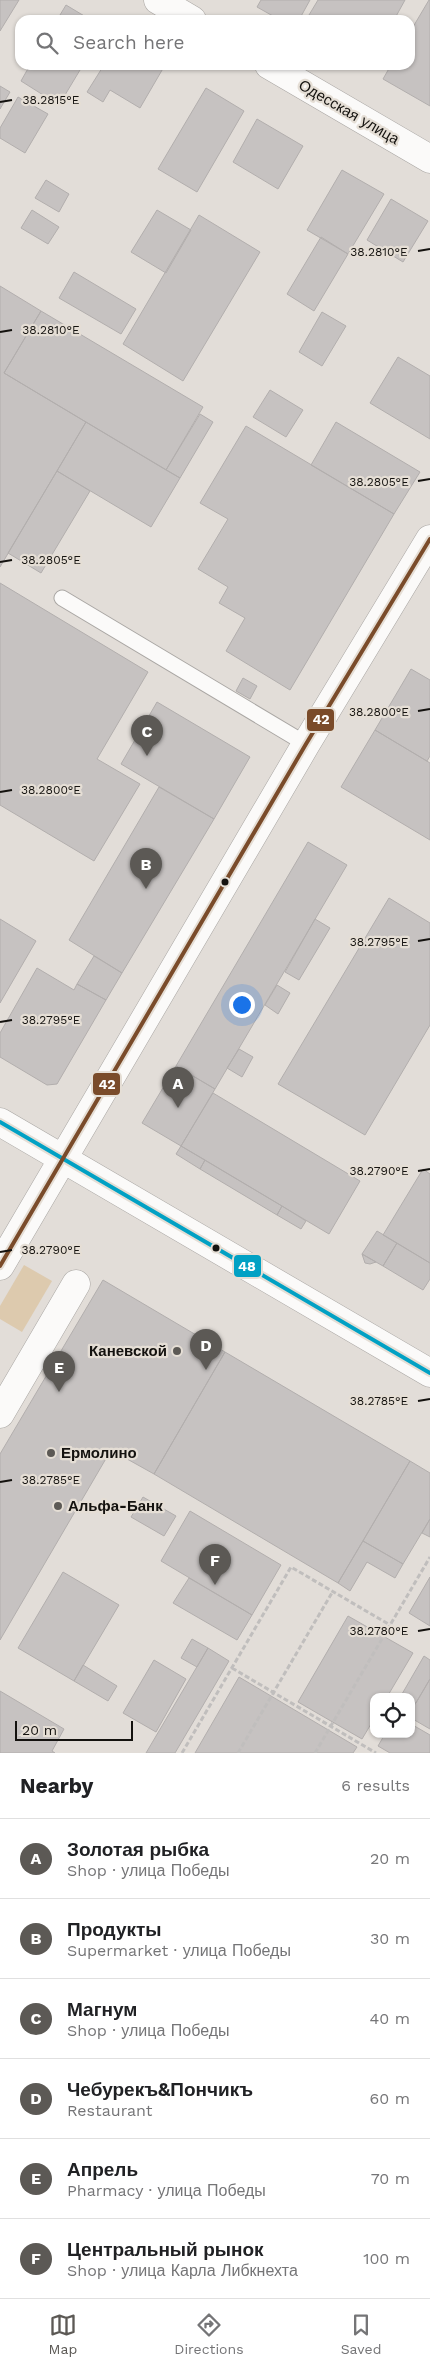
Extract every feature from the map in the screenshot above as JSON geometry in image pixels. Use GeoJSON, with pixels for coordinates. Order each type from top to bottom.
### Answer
{"type":"FeatureCollection","features":[{"type":"Feature","properties":{"kind":"street"},"geometry":{"type":"LineString","coordinates":[[158,0],[184,15]]}},
{"type":"Feature","properties":{"kind":"street","name":"Одесская улица"},"geometry":{"type":"LineString","coordinates":[[278,70],[430,159]]}},
{"type":"Feature","properties":{"kind":"street"},"geometry":{"type":"LineString","coordinates":[[0,1266],[306,744],[430,539]]}},
{"type":"Feature","properties":{"kind":"street"},"geometry":{"type":"LineString","coordinates":[[0,1122],[430,1373]]}},
{"type":"Feature","properties":{"kind":"street"},"geometry":{"type":"LineString","coordinates":[[0,1414],[76,1284]]}},
{"type":"Feature","properties":{"kind":"lane"},"geometry":{"type":"LineString","coordinates":[[62,598],[306,744]]}},
{"type":"Feature","properties":{"kind":"path"},"geometry":{"type":"LineString","coordinates":[[315,1753],[430,1557]]}},
{"type":"Feature","properties":{"kind":"path"},"geometry":{"type":"LineString","coordinates":[[182,1753],[291,1567],[390,1625]]}},
{"type":"Feature","properties":{"kind":"path"},"geometry":{"type":"LineString","coordinates":[[238,1753],[333,1591]]}},
{"type":"Feature","properties":{"kind":"path"},"geometry":{"type":"LineString","coordinates":[[232,1668],[376,1753]]}},
{"type":"Feature","properties":{"kind":"shaded area"},"geometry":{"type":"Polygon","coordinates":[[[24,1265],[52,1281],[22,1332],[0,1319],[0,1306],[24,1265]]]}},
{"type":"Feature","properties":{"kind":"building"},"geometry":{"type":"Polygon","coordinates":[[[0,0],[19,0],[0,31],[0,0]]]}},
{"type":"Feature","properties":{"kind":"building"},"geometry":{"type":"Polygon","coordinates":[[[261,0],[310,0],[302,15],[271,15],[257,7],[261,0]]]}},
{"type":"Feature","properties":{"kind":"building"},"geometry":{"type":"Polygon","coordinates":[[[318,0],[405,0],[397,15],[309,15],[318,0]]]}},
{"type":"Feature","properties":{"kind":"building"},"geometry":{"type":"Polygon","coordinates":[[[430,0],[430,106],[383,79],[388,70],[415,70],[415,24],[430,0]]]}},
{"type":"Feature","properties":{"kind":"building"},"geometry":{"type":"Polygon","coordinates":[[[66,5],[83,15],[60,15],[66,5]]]}},
{"type":"Feature","properties":{"kind":"building"},"geometry":{"type":"Polygon","coordinates":[[[27,70],[80,70],[59,105],[21,81],[27,70]]]}},
{"type":"Feature","properties":{"kind":"building"},"geometry":{"type":"Polygon","coordinates":[[[101,70],[162,70],[140,108],[110,90],[103,102],[87,92],[101,70]]]}},
{"type":"Feature","properties":{"kind":"building"},"geometry":{"type":"Polygon","coordinates":[[[0,86],[10,92],[0,109],[0,86]]]}},
{"type":"Feature","properties":{"kind":"building"},"geometry":{"type":"Polygon","coordinates":[[[206,88],[244,111],[197,192],[158,169],[206,88]]]}},
{"type":"Feature","properties":{"kind":"building"},"geometry":{"type":"Polygon","coordinates":[[[18,97],[48,114],[25,153],[0,138],[0,128],[18,97]]]}},
{"type":"Feature","properties":{"kind":"building"},"geometry":{"type":"Polygon","coordinates":[[[257,119],[303,146],[278,189],[233,162],[257,119]]]}},
{"type":"Feature","properties":{"kind":"building"},"geometry":{"type":"Polygon","coordinates":[[[342,170],[384,194],[348,254],[307,230],[342,170]]]}},
{"type":"Feature","properties":{"kind":"building"},"geometry":{"type":"Polygon","coordinates":[[[46,180],[69,194],[59,212],[35,198],[46,180]]]}},
{"type":"Feature","properties":{"kind":"building"},"geometry":{"type":"Polygon","coordinates":[[[391,199],[428,221],[403,262],[367,240],[391,199]]]}},
{"type":"Feature","properties":{"kind":"building"},"geometry":{"type":"Polygon","coordinates":[[[32,210],[59,227],[48,244],[21,228],[32,210]]]}},
{"type":"Feature","properties":{"kind":"building"},"geometry":{"type":"Polygon","coordinates":[[[157,210],[191,230],[166,273],[131,252],[157,210]]]}},
{"type":"Feature","properties":{"kind":"building"},"geometry":{"type":"Polygon","coordinates":[[[199,215],[260,252],[183,381],[123,344],[199,215]]]}},
{"type":"Feature","properties":{"kind":"building"},"geometry":{"type":"Polygon","coordinates":[[[321,237],[348,254],[314,311],[287,294],[321,237]]]}},
{"type":"Feature","properties":{"kind":"building"},"geometry":{"type":"Polygon","coordinates":[[[74,272],[136,309],[121,334],[59,298],[74,272]]]}},
{"type":"Feature","properties":{"kind":"building"},"geometry":{"type":"Polygon","coordinates":[[[0,286],[41,311],[4,373],[86,422],[0,567],[0,286]]]}},
{"type":"Feature","properties":{"kind":"building"},"geometry":{"type":"Polygon","coordinates":[[[41,311],[203,407],[166,470],[4,373],[41,311]]]}},
{"type":"Feature","properties":{"kind":"building"},"geometry":{"type":"Polygon","coordinates":[[[322,312],[346,326],[322,366],[299,352],[322,312]]]}},
{"type":"Feature","properties":{"kind":"building"},"geometry":{"type":"Polygon","coordinates":[[[398,357],[430,376],[430,439],[370,403],[398,357]]]}},
{"type":"Feature","properties":{"kind":"building"},"geometry":{"type":"Polygon","coordinates":[[[270,390],[303,410],[286,437],[253,417],[270,390]]]}},
{"type":"Feature","properties":{"kind":"building"},"geometry":{"type":"Polygon","coordinates":[[[200,414],[213,422],[180,478],[166,470],[200,414]]]}},
{"type":"Feature","properties":{"kind":"building"},"geometry":{"type":"Polygon","coordinates":[[[86,422],[180,478],[151,527],[57,471],[86,422]]]}},
{"type":"Feature","properties":{"kind":"building"},"geometry":{"type":"Polygon","coordinates":[[[336,422],[420,472],[394,514],[311,465],[336,422]]]}},
{"type":"Feature","properties":{"kind":"building"},"geometry":{"type":"Polygon","coordinates":[[[246,426],[394,514],[290,690],[226,651],[245,618],[219,603],[228,587],[198,569],[228,519],[200,503],[246,426]]]}},
{"type":"Feature","properties":{"kind":"building"},"geometry":{"type":"Polygon","coordinates":[[[57,471],[90,491],[41,573],[8,553],[57,471]]]}},
{"type":"Feature","properties":{"kind":"building"},"geometry":{"type":"Polygon","coordinates":[[[0,583],[148,672],[97,759],[140,784],[94,861],[0,805],[0,583]]]}},
{"type":"Feature","properties":{"kind":"building"},"geometry":{"type":"Polygon","coordinates":[[[411,669],[430,680],[430,756],[427,761],[375,730],[411,669]]]}},
{"type":"Feature","properties":{"kind":"building"},"geometry":{"type":"Polygon","coordinates":[[[243,678],[257,686],[250,699],[236,691],[243,678]]]}},
{"type":"Feature","properties":{"kind":"building"},"geometry":{"type":"Polygon","coordinates":[[[157,702],[250,757],[214,819],[121,764],[157,702]]]}},
{"type":"Feature","properties":{"kind":"building"},"geometry":{"type":"Polygon","coordinates":[[[375,730],[430,763],[430,840],[341,787],[375,730]]]}},
{"type":"Feature","properties":{"kind":"building"},"geometry":{"type":"Polygon","coordinates":[[[159,787],[214,819],[122,973],[69,940],[159,787]]]}},
{"type":"Feature","properties":{"kind":"building"},"geometry":{"type":"Polygon","coordinates":[[[308,842],[347,865],[215,1089],[176,1066],[308,842]]]}},
{"type":"Feature","properties":{"kind":"building"},"geometry":{"type":"Polygon","coordinates":[[[389,898],[430,923],[430,1025],[365,1135],[278,1084],[389,898]]]}},
{"type":"Feature","properties":{"kind":"building"},"geometry":{"type":"Polygon","coordinates":[[[0,919],[36,941],[0,1003],[0,919]]]}},
{"type":"Feature","properties":{"kind":"building"},"geometry":{"type":"Polygon","coordinates":[[[315,919],[330,928],[299,980],[285,972],[315,919]]]}},
{"type":"Feature","properties":{"kind":"building"},"geometry":{"type":"Polygon","coordinates":[[[94,956],[122,973],[106,1000],[77,984],[94,956]]]}},
{"type":"Feature","properties":{"kind":"building"},"geometry":{"type":"Polygon","coordinates":[[[37,968],[74,990],[77,984],[106,1000],[57,1084],[47,1085],[0,1057],[0,1033],[37,968]]]}},
{"type":"Feature","properties":{"kind":"building"},"geometry":{"type":"Polygon","coordinates":[[[277,985],[290,993],[278,1014],[265,1005],[277,985]]]}},
{"type":"Feature","properties":{"kind":"building"},"geometry":{"type":"Polygon","coordinates":[[[239,1049],[253,1057],[242,1077],[227,1068],[239,1049]]]}},
{"type":"Feature","properties":{"kind":"building"},"geometry":{"type":"Polygon","coordinates":[[[176,1066],[215,1089],[181,1146],[142,1123],[176,1066]]]}},
{"type":"Feature","properties":{"kind":"building"},"geometry":{"type":"Polygon","coordinates":[[[213,1093],[360,1181],[329,1234],[181,1146],[213,1093]]]}},
{"type":"Feature","properties":{"kind":"building"},"geometry":{"type":"Polygon","coordinates":[[[181,1146],[205,1160],[200,1169],[176,1154],[181,1146]]]}},
{"type":"Feature","properties":{"kind":"building"},"geometry":{"type":"Polygon","coordinates":[[[205,1160],[282,1206],[277,1215],[200,1169],[205,1160]]]}},
{"type":"Feature","properties":{"kind":"building"},"geometry":{"type":"Polygon","coordinates":[[[423,1169],[430,1174],[430,1263],[383,1235],[423,1169]]]}},
{"type":"Feature","properties":{"kind":"building"},"geometry":{"type":"Polygon","coordinates":[[[282,1206],[306,1221],[301,1229],[277,1215],[282,1206]]]}},
{"type":"Feature","properties":{"kind":"building"},"geometry":{"type":"Polygon","coordinates":[[[377,1231],[397,1243],[383,1266],[362,1254],[377,1231]]]}},
{"type":"Feature","properties":{"kind":"building"},"geometry":{"type":"Polygon","coordinates":[[[397,1243],[430,1263],[430,1279],[423,1290],[383,1266],[397,1243]]]}},
{"type":"Feature","properties":{"kind":"building"},"geometry":{"type":"Polygon","coordinates":[[[362,1254],[376,1262],[365,1263],[362,1254]]]}},
{"type":"Feature","properties":{"kind":"building"},"geometry":{"type":"Polygon","coordinates":[[[103,1280],[225,1352],[154,1474],[111,1450],[0,1640],[0,1454],[103,1280]]]}},
{"type":"Feature","properties":{"kind":"building"},"geometry":{"type":"Polygon","coordinates":[[[225,1352],[410,1461],[338,1583],[154,1474],[225,1352]]]}},
{"type":"Feature","properties":{"kind":"building"},"geometry":{"type":"Polygon","coordinates":[[[410,1461],[430,1473],[430,1519],[403,1564],[363,1541],[410,1461]]]}},
{"type":"Feature","properties":{"kind":"building"},"geometry":{"type":"Polygon","coordinates":[[[143,1497],[176,1516],[164,1536],[131,1517],[143,1497]]]}},
{"type":"Feature","properties":{"kind":"building"},"geometry":{"type":"Polygon","coordinates":[[[190,1511],[281,1565],[252,1615],[161,1561],[190,1511]]]}},
{"type":"Feature","properties":{"kind":"building"},"geometry":{"type":"Polygon","coordinates":[[[430,1519],[430,1537],[422,1533],[430,1519]]]}},
{"type":"Feature","properties":{"kind":"building"},"geometry":{"type":"Polygon","coordinates":[[[363,1541],[403,1564],[395,1578],[367,1562],[350,1591],[338,1583],[363,1541]]]}},
{"type":"Feature","properties":{"kind":"building"},"geometry":{"type":"Polygon","coordinates":[[[63,1572],[119,1605],[74,1681],[18,1648],[63,1572]]]}},
{"type":"Feature","properties":{"kind":"building"},"geometry":{"type":"Polygon","coordinates":[[[430,1577],[430,1626],[409,1613],[430,1577]]]}},
{"type":"Feature","properties":{"kind":"building"},"geometry":{"type":"Polygon","coordinates":[[[189,1578],[252,1615],[237,1640],[173,1603],[189,1578]]]}},
{"type":"Feature","properties":{"kind":"building"},"geometry":{"type":"Polygon","coordinates":[[[348,1616],[413,1653],[389,1693],[370,1693],[370,1726],[362,1739],[298,1702],[348,1616]]]}},
{"type":"Feature","properties":{"kind":"building"},"geometry":{"type":"Polygon","coordinates":[[[192,1639],[208,1648],[197,1667],[181,1658],[192,1639]]]}},
{"type":"Feature","properties":{"kind":"building"},"geometry":{"type":"Polygon","coordinates":[[[208,1648],[229,1661],[175,1753],[146,1753],[208,1648]]]}},
{"type":"Feature","properties":{"kind":"building"},"geometry":{"type":"Polygon","coordinates":[[[424,1656],[430,1660],[430,1679],[416,1703],[415,1693],[403,1693],[424,1656]]]}},
{"type":"Feature","properties":{"kind":"building"},"geometry":{"type":"Polygon","coordinates":[[[154,1660],[186,1679],[156,1732],[123,1713],[154,1660]]]}},
{"type":"Feature","properties":{"kind":"building"},"geometry":{"type":"Polygon","coordinates":[[[83,1665],[117,1686],[108,1701],[74,1681],[83,1665]]]}},
{"type":"Feature","properties":{"kind":"building"},"geometry":{"type":"Polygon","coordinates":[[[239,1677],[357,1747],[353,1753],[195,1753],[239,1677]]]}},
{"type":"Feature","properties":{"kind":"building"},"geometry":{"type":"Polygon","coordinates":[[[430,1679],[430,1729],[415,1720],[415,1704],[430,1679]]]}},
{"type":"Feature","properties":{"kind":"building"},"geometry":{"type":"Polygon","coordinates":[[[0,1691],[64,1729],[52,1751],[55,1753],[0,1753],[0,1691]]]}},
{"type":"Feature","properties":{"kind":"building"},"geometry":{"type":"Polygon","coordinates":[[[415,1726],[430,1735],[430,1753],[390,1753],[378,1746],[383,1738],[415,1738],[415,1726]]]}},
{"type":"Feature","properties":{"kind":"transit line","name":"42"},"geometry":{"type":"LineString","coordinates":[[0,1266],[306,744],[430,539]]}},
{"type":"Feature","properties":{"kind":"transit line","name":"48"},"geometry":{"type":"LineString","coordinates":[[0,1122],[430,1373]]}},
{"type":"Feature","properties":{"kind":"place","name":"Магнум"},"geometry":{"type":"Point","coordinates":[147,756]}},
{"type":"Feature","properties":{"kind":"place","name":"Продукты"},"geometry":{"type":"Point","coordinates":[146,889]}},
{"type":"Feature","properties":{"kind":"place","name":"Золотая рыбка"},"geometry":{"type":"Point","coordinates":[178,1108]}},
{"type":"Feature","properties":{"kind":"place","name":"Каневской"},"geometry":{"type":"Point","coordinates":[177,1351]}},
{"type":"Feature","properties":{"kind":"place","name":"Чебурекъ&Пончикъ"},"geometry":{"type":"Point","coordinates":[206,1370]}},
{"type":"Feature","properties":{"kind":"place","name":"Апрель"},"geometry":{"type":"Point","coordinates":[59,1392]}},
{"type":"Feature","properties":{"kind":"place","name":"Ермолино"},"geometry":{"type":"Point","coordinates":[51,1453]}},
{"type":"Feature","properties":{"kind":"place","name":"Альфа-Банк"},"geometry":{"type":"Point","coordinates":[58,1506]}},
{"type":"Feature","properties":{"kind":"place","name":"Центральный рынок"},"geometry":{"type":"Point","coordinates":[215,1585]}}]}
